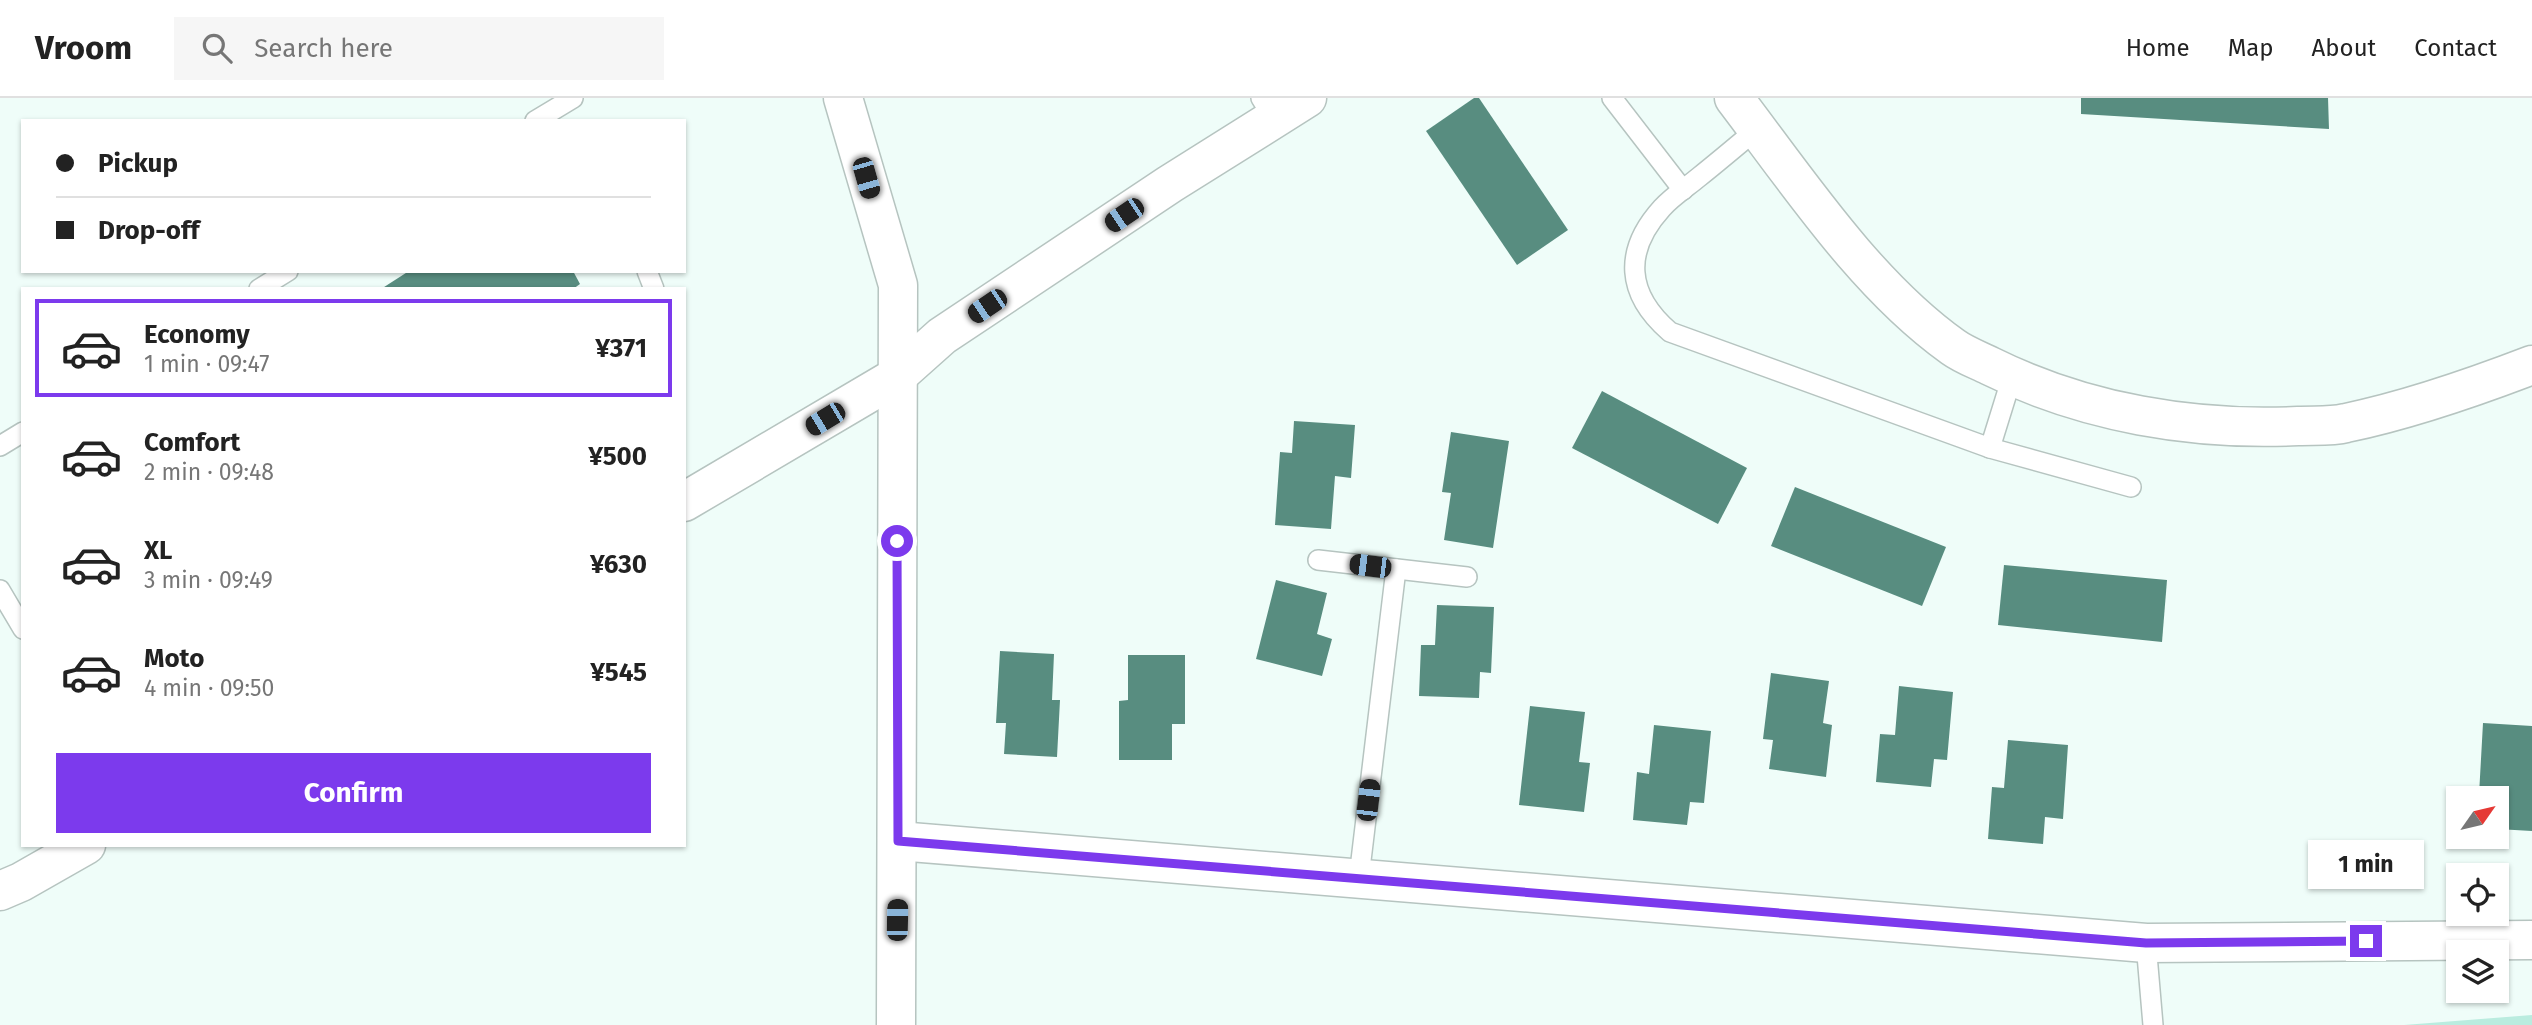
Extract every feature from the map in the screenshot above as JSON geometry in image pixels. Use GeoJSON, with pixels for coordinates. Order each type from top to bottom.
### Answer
{"type":"FeatureCollection","features":[{"type":"Feature","properties":{"kind":"street"},"geometry":{"type":"LineString","coordinates":[[843,98],[898,285],[896,1025]]}},
{"type":"Feature","properties":{"kind":"street"},"geometry":{"type":"LineString","coordinates":[[686,501],[896,377],[942,336],[1170,184],[1268,108],[1307,98]]}},
{"type":"Feature","properties":{"kind":"street"},"geometry":{"type":"LineString","coordinates":[[1734,98],[1822,213],[1887,291],[1954,348],[2023,382],[2111,410],[2180,422],[2250,428],[2343,424],[2486,383],[2532,365]]}},
{"type":"Feature","properties":{"kind":"street"},"geometry":{"type":"LineString","coordinates":[[898,841],[2146,943],[2532,940]]}},
{"type":"Feature","properties":{"kind":"street"},"geometry":{"type":"LineString","coordinates":[[0,891],[22,882],[83,847]]}},
{"type":"Feature","properties":{"kind":"lane"},"geometry":{"type":"LineString","coordinates":[[545,118],[573,98]]}},
{"type":"Feature","properties":{"kind":"lane"},"geometry":{"type":"LineString","coordinates":[[1612,98],[1683,190]]}},
{"type":"Feature","properties":{"kind":"lane"},"geometry":{"type":"LineString","coordinates":[[1757,129],[1663,207],[1640,239],[1633,261],[1635,281],[1644,303],[1663,326],[1670,332],[1990,448],[2131,486]]}},
{"type":"Feature","properties":{"kind":"lane"},"geometry":{"type":"LineString","coordinates":[[262,287],[285,273]]}},
{"type":"Feature","properties":{"kind":"lane"},"geometry":{"type":"LineString","coordinates":[[1990,448],[2012,377]]}},
{"type":"Feature","properties":{"kind":"lane"},"geometry":{"type":"LineString","coordinates":[[0,446],[21,433]]}},
{"type":"Feature","properties":{"kind":"lane"},"geometry":{"type":"LineString","coordinates":[[1318,560],[1467,577]]}},
{"type":"Feature","properties":{"kind":"lane"},"geometry":{"type":"LineString","coordinates":[[1359,877],[1396,569]]}},
{"type":"Feature","properties":{"kind":"lane"},"geometry":{"type":"LineString","coordinates":[[0,590],[21,626]]}},
{"type":"Feature","properties":{"kind":"lane"},"geometry":{"type":"LineString","coordinates":[[2146,943],[2153,1025]]}},
{"type":"Feature","properties":{"kind":"green space"},"geometry":{"type":"Polygon","coordinates":[[[2532,1015],[2532,1025],[2404,1025],[2532,1015]]]}},
{"type":"Feature","properties":{"kind":"building"},"geometry":{"type":"Polygon","coordinates":[[[1474,98],[1479,98],[1568,230],[1517,265],[1426,131],[1474,98]]]}},
{"type":"Feature","properties":{"kind":"building"},"geometry":{"type":"Polygon","coordinates":[[[2081,98],[2328,98],[2329,129],[2081,114],[2081,98]]]}},
{"type":"Feature","properties":{"kind":"building"},"geometry":{"type":"Polygon","coordinates":[[[406,273],[574,273],[580,284],[576,287],[384,287],[406,273]]]}},
{"type":"Feature","properties":{"kind":"building"},"geometry":{"type":"Polygon","coordinates":[[[1602,391],[1747,468],[1718,524],[1572,448],[1602,391]]]}},
{"type":"Feature","properties":{"kind":"building"},"geometry":{"type":"Polygon","coordinates":[[[1294,421],[1355,425],[1351,478],[1335,476],[1331,529],[1275,525],[1280,452],[1292,453],[1294,421]]]}},
{"type":"Feature","properties":{"kind":"building"},"geometry":{"type":"Polygon","coordinates":[[[1451,432],[1509,441],[1493,548],[1444,540],[1451,493],[1442,492],[1451,432]]]}},
{"type":"Feature","properties":{"kind":"building"},"geometry":{"type":"Polygon","coordinates":[[[1795,487],[1946,547],[1922,606],[1771,546],[1795,487]]]}},
{"type":"Feature","properties":{"kind":"building"},"geometry":{"type":"Polygon","coordinates":[[[2004,565],[2167,580],[2162,642],[1998,625],[2004,565]]]}},
{"type":"Feature","properties":{"kind":"building"},"geometry":{"type":"Polygon","coordinates":[[[1276,580],[1327,593],[1317,634],[1332,639],[1322,676],[1256,659],[1276,580]]]}},
{"type":"Feature","properties":{"kind":"building"},"geometry":{"type":"Polygon","coordinates":[[[1437,605],[1494,607],[1491,673],[1480,672],[1479,698],[1419,696],[1421,645],[1435,645],[1437,605]]]}},
{"type":"Feature","properties":{"kind":"building"},"geometry":{"type":"Polygon","coordinates":[[[1000,651],[1054,654],[1052,700],[1060,700],[1057,757],[1004,754],[1006,723],[996,723],[1000,651]]]}},
{"type":"Feature","properties":{"kind":"building"},"geometry":{"type":"Polygon","coordinates":[[[1128,655],[1185,655],[1185,724],[1172,724],[1172,760],[1119,760],[1119,701],[1128,700],[1128,655]]]}},
{"type":"Feature","properties":{"kind":"building"},"geometry":{"type":"Polygon","coordinates":[[[1771,673],[1829,681],[1823,723],[1832,725],[1826,777],[1769,769],[1773,740],[1763,739],[1771,673]]]}},
{"type":"Feature","properties":{"kind":"building"},"geometry":{"type":"Polygon","coordinates":[[[1899,686],[1953,692],[1947,760],[1934,759],[1931,787],[1876,782],[1880,734],[1895,735],[1899,686]]]}},
{"type":"Feature","properties":{"kind":"building"},"geometry":{"type":"Polygon","coordinates":[[[1530,706],[1585,712],[1579,762],[1590,763],[1584,812],[1519,805],[1530,706]]]}},
{"type":"Feature","properties":{"kind":"building"},"geometry":{"type":"Polygon","coordinates":[[[2483,723],[2532,726],[2532,831],[2510,830],[2510,786],[2480,786],[2483,723]]]}},
{"type":"Feature","properties":{"kind":"building"},"geometry":{"type":"Polygon","coordinates":[[[1654,725],[1711,731],[1704,803],[1690,802],[1687,825],[1633,820],[1637,772],[1649,774],[1654,725]]]}},
{"type":"Feature","properties":{"kind":"building"},"geometry":{"type":"Polygon","coordinates":[[[2008,740],[2068,745],[2063,819],[2045,817],[2043,844],[1988,839],[1992,787],[2004,788],[2008,740]]]}},
{"type":"Feature","properties":{"kind":"route"},"geometry":{"type":"LineString","coordinates":[[897,541],[898,841],[2146,943],[2366,941]]}}]}
